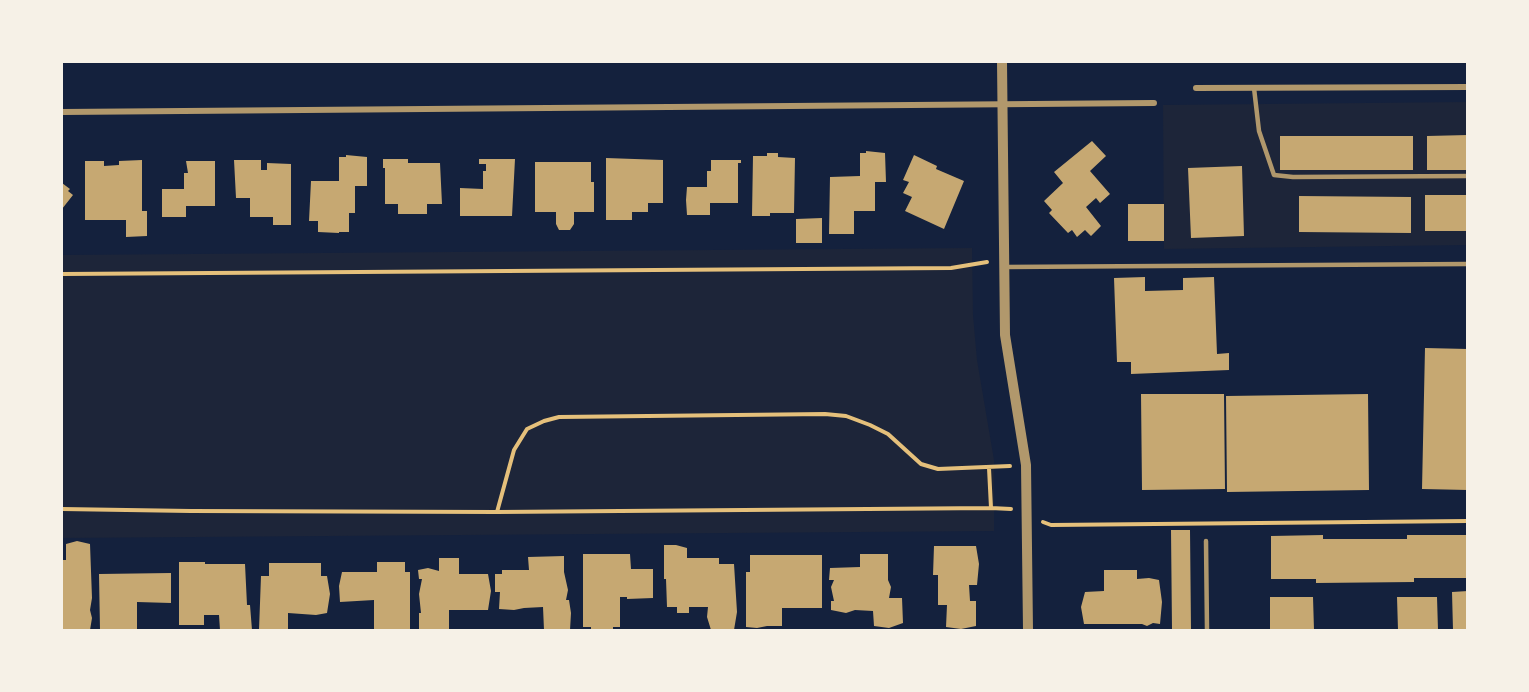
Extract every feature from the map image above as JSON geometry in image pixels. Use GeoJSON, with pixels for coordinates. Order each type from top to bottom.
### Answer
{"type":"FeatureCollection","features":[{"type":"Feature","properties":{"kind":"street"},"geometry":{"type":"LineString","coordinates":[[1002,62],[1005,336],[1026,465],[1028,630]]}},
{"type":"Feature","properties":{"kind":"street"},"geometry":{"type":"LineString","coordinates":[[1196,88],[1467,87]]}},
{"type":"Feature","properties":{"kind":"street"},"geometry":{"type":"LineString","coordinates":[[62,112],[1154,103]]}},
{"type":"Feature","properties":{"kind":"lane"},"geometry":{"type":"LineString","coordinates":[[1254,88],[1259,131],[1274,175],[1293,177],[1467,176]]}},
{"type":"Feature","properties":{"kind":"lane"},"geometry":{"type":"LineString","coordinates":[[1004,263],[1467,264]]}},
{"type":"Feature","properties":{"kind":"lane"},"geometry":{"type":"LineString","coordinates":[[1206,541],[1207,630]]}},
{"type":"Feature","properties":{"kind":"path"},"geometry":{"type":"LineString","coordinates":[[62,274],[951,268],[1004,263]]}},
{"type":"Feature","properties":{"kind":"path"},"geometry":{"type":"LineString","coordinates":[[497,512],[514,450],[527,429],[559,417],[814,414],[846,416],[888,434],[921,464],[938,469],[1026,465]]}},
{"type":"Feature","properties":{"kind":"path"},"geometry":{"type":"LineString","coordinates":[[989,468],[991,508]]}},
{"type":"Feature","properties":{"kind":"path"},"geometry":{"type":"LineString","coordinates":[[62,509],[191,512],[497,512],[1007,508],[1051,525],[1467,521]]}},
{"type":"Feature","properties":{"kind":"shaded area"},"geometry":{"type":"Polygon","coordinates":[[[1467,102],[1467,245],[1164,249],[1163,105],[1467,102]]]}},
{"type":"Feature","properties":{"kind":"shaded area"},"geometry":{"type":"Polygon","coordinates":[[[972,248],[973,315],[977,360],[994,460],[994,531],[62,538],[62,255],[972,248]]]}},
{"type":"Feature","properties":{"kind":"building"},"geometry":{"type":"Polygon","coordinates":[[[1468,135],[1468,170],[1427,170],[1427,136],[1468,135]]]}},
{"type":"Feature","properties":{"kind":"building"},"geometry":{"type":"Polygon","coordinates":[[[1280,136],[1413,136],[1413,170],[1280,170],[1280,136]]]}},
{"type":"Feature","properties":{"kind":"building"},"geometry":{"type":"Polygon","coordinates":[[[1092,141],[1106,156],[1090,171],[1110,194],[1100,203],[1096,198],[1086,207],[1101,226],[1091,236],[1085,230],[1077,237],[1072,230],[1068,233],[1049,213],[1052,210],[1044,201],[1063,183],[1054,172],[1092,141]]]}},
{"type":"Feature","properties":{"kind":"building"},"geometry":{"type":"Polygon","coordinates":[[[866,151],[885,153],[886,182],[875,182],[875,211],[854,211],[854,234],[829,234],[830,177],[860,176],[860,153],[866,153],[866,151]]]}},
{"type":"Feature","properties":{"kind":"building"},"geometry":{"type":"Polygon","coordinates":[[[767,153],[778,153],[778,157],[795,158],[794,213],[752,216],[753,156],[767,156],[767,153]]]}},
{"type":"Feature","properties":{"kind":"building"},"geometry":{"type":"Polygon","coordinates":[[[346,155],[367,157],[367,186],[355,186],[355,213],[349,213],[349,232],[318,232],[318,221],[309,221],[311,181],[339,181],[339,157],[346,157],[346,155]]]}},
{"type":"Feature","properties":{"kind":"building"},"geometry":{"type":"Polygon","coordinates":[[[914,155],[937,166],[936,169],[964,181],[944,229],[905,211],[912,197],[903,193],[909,182],[903,180],[914,155]]]}},
{"type":"Feature","properties":{"kind":"building"},"geometry":{"type":"Polygon","coordinates":[[[606,158],[663,160],[663,203],[648,203],[648,212],[632,212],[632,220],[606,220],[606,158]]]}},
{"type":"Feature","properties":{"kind":"building"},"geometry":{"type":"Polygon","coordinates":[[[383,159],[408,159],[408,163],[440,163],[442,204],[427,204],[427,214],[398,214],[398,204],[385,204],[383,159]]]}},
{"type":"Feature","properties":{"kind":"building"},"geometry":{"type":"Polygon","coordinates":[[[479,159],[515,159],[512,216],[460,216],[460,188],[483,189],[483,171],[486,171],[486,164],[479,164],[479,159]]]}},
{"type":"Feature","properties":{"kind":"building"},"geometry":{"type":"Polygon","coordinates":[[[142,160],[142,211],[147,211],[147,236],[126,237],[126,220],[85,220],[85,161],[104,161],[104,166],[119,165],[119,161],[142,160]]]}},
{"type":"Feature","properties":{"kind":"building"},"geometry":{"type":"Polygon","coordinates":[[[234,160],[261,160],[261,170],[267,170],[267,163],[291,164],[291,225],[273,225],[273,217],[250,217],[250,198],[236,198],[234,160]]]}},
{"type":"Feature","properties":{"kind":"building"},"geometry":{"type":"Polygon","coordinates":[[[711,160],[741,160],[741,163],[738,163],[738,203],[710,203],[710,215],[687,215],[687,187],[707,187],[707,171],[711,171],[711,160]]]}},
{"type":"Feature","properties":{"kind":"building"},"geometry":{"type":"Polygon","coordinates":[[[186,161],[215,161],[215,206],[186,206],[186,217],[162,217],[162,189],[184,189],[184,173],[188,173],[186,161]]]}},
{"type":"Feature","properties":{"kind":"building"},"geometry":{"type":"Polygon","coordinates":[[[535,162],[591,162],[594,212],[574,212],[574,224],[570,230],[559,230],[556,224],[556,212],[535,212],[535,162]]]}},
{"type":"Feature","properties":{"kind":"building"},"geometry":{"type":"Polygon","coordinates":[[[1242,166],[1244,236],[1191,238],[1188,168],[1242,166]]]}},
{"type":"Feature","properties":{"kind":"building"},"geometry":{"type":"Polygon","coordinates":[[[62,183],[70,189],[68,191],[73,195],[62,209],[62,183]]]}},
{"type":"Feature","properties":{"kind":"building"},"geometry":{"type":"Polygon","coordinates":[[[1425,195],[1468,195],[1468,231],[1425,231],[1425,195]]]}},
{"type":"Feature","properties":{"kind":"building"},"geometry":{"type":"Polygon","coordinates":[[[1299,196],[1411,197],[1411,233],[1299,232],[1299,196]]]}},
{"type":"Feature","properties":{"kind":"building"},"geometry":{"type":"Polygon","coordinates":[[[1128,204],[1164,204],[1164,241],[1128,241],[1128,204]]]}},
{"type":"Feature","properties":{"kind":"building"},"geometry":{"type":"Polygon","coordinates":[[[822,218],[822,243],[796,243],[796,219],[822,218]]]}},
{"type":"Feature","properties":{"kind":"building"},"geometry":{"type":"Polygon","coordinates":[[[1145,277],[1145,291],[1183,290],[1183,278],[1214,277],[1217,354],[1229,353],[1229,370],[1131,374],[1131,362],[1117,362],[1114,278],[1145,277]]]}},
{"type":"Feature","properties":{"kind":"building"},"geometry":{"type":"Polygon","coordinates":[[[1425,348],[1468,349],[1468,490],[1422,489],[1425,348]]]}},
{"type":"Feature","properties":{"kind":"building"},"geometry":{"type":"Polygon","coordinates":[[[1141,394],[1224,394],[1225,489],[1142,490],[1141,394]]]}},
{"type":"Feature","properties":{"kind":"building"},"geometry":{"type":"Polygon","coordinates":[[[1368,394],[1369,490],[1227,492],[1226,396],[1368,394]]]}},
{"type":"Feature","properties":{"kind":"building"},"geometry":{"type":"Polygon","coordinates":[[[1171,530],[1190,530],[1191,630],[1172,630],[1171,530]]]}},
{"type":"Feature","properties":{"kind":"building"},"geometry":{"type":"Polygon","coordinates":[[[1323,535],[1323,539],[1407,539],[1407,535],[1468,535],[1468,578],[1414,578],[1414,582],[1316,583],[1316,579],[1271,579],[1271,536],[1323,535]]]}},
{"type":"Feature","properties":{"kind":"building"},"geometry":{"type":"Polygon","coordinates":[[[77,541],[90,544],[92,618],[90,630],[63,630],[62,560],[66,560],[66,544],[77,541]]]}},
{"type":"Feature","properties":{"kind":"building"},"geometry":{"type":"Polygon","coordinates":[[[664,545],[687,548],[687,558],[719,558],[719,564],[734,564],[737,612],[734,630],[711,630],[707,617],[708,607],[689,607],[689,613],[677,613],[677,607],[667,607],[664,545]]]}},
{"type":"Feature","properties":{"kind":"building"},"geometry":{"type":"Polygon","coordinates":[[[934,546],[976,546],[979,564],[977,585],[969,585],[970,601],[976,601],[976,626],[961,629],[946,627],[947,605],[938,605],[938,575],[933,575],[934,546]]]}},
{"type":"Feature","properties":{"kind":"building"},"geometry":{"type":"Polygon","coordinates":[[[583,554],[630,554],[631,569],[653,569],[653,598],[620,597],[620,627],[613,627],[613,630],[591,630],[591,627],[583,627],[583,554]]]}},
{"type":"Feature","properties":{"kind":"building"},"geometry":{"type":"Polygon","coordinates":[[[860,554],[888,554],[888,580],[891,587],[889,598],[902,598],[903,623],[889,628],[874,626],[873,611],[855,610],[846,613],[831,610],[831,601],[834,601],[831,587],[834,580],[829,580],[830,568],[860,567],[860,554]]]}},
{"type":"Feature","properties":{"kind":"building"},"geometry":{"type":"Polygon","coordinates":[[[750,555],[822,555],[822,608],[782,608],[782,626],[746,627],[746,572],[750,572],[750,555]]]}},
{"type":"Feature","properties":{"kind":"building"},"geometry":{"type":"Polygon","coordinates":[[[564,556],[564,572],[568,590],[566,600],[569,600],[571,613],[570,630],[544,630],[543,607],[499,609],[500,592],[495,592],[495,574],[502,574],[502,570],[529,570],[528,557],[564,556]]]}},
{"type":"Feature","properties":{"kind":"building"},"geometry":{"type":"Polygon","coordinates":[[[439,558],[459,558],[459,574],[488,574],[491,591],[488,610],[449,610],[449,630],[419,630],[419,613],[421,613],[419,594],[422,579],[419,579],[418,570],[428,568],[439,571],[439,558]]]}},
{"type":"Feature","properties":{"kind":"building"},"geometry":{"type":"Polygon","coordinates":[[[179,562],[245,564],[247,605],[250,605],[252,630],[220,630],[219,615],[204,615],[204,625],[179,625],[179,562]]]}},
{"type":"Feature","properties":{"kind":"building"},"geometry":{"type":"Polygon","coordinates":[[[377,562],[405,562],[405,572],[410,572],[410,630],[374,630],[374,600],[340,602],[339,586],[342,572],[377,572],[377,562]]]}},
{"type":"Feature","properties":{"kind":"building"},"geometry":{"type":"Polygon","coordinates":[[[269,563],[321,563],[321,576],[327,576],[330,594],[327,613],[316,615],[288,613],[288,630],[259,630],[261,576],[269,576],[269,563]]]}},
{"type":"Feature","properties":{"kind":"building"},"geometry":{"type":"Polygon","coordinates":[[[1104,570],[1137,570],[1137,579],[1159,580],[1162,602],[1160,624],[1153,623],[1147,626],[1142,624],[1084,624],[1081,607],[1085,592],[1104,591],[1104,570]]]}},
{"type":"Feature","properties":{"kind":"building"},"geometry":{"type":"Polygon","coordinates":[[[171,573],[171,603],[137,602],[137,630],[100,630],[99,574],[171,573]]]}},
{"type":"Feature","properties":{"kind":"building"},"geometry":{"type":"Polygon","coordinates":[[[1468,591],[1468,630],[1453,630],[1452,592],[1468,591]]]}},
{"type":"Feature","properties":{"kind":"building"},"geometry":{"type":"Polygon","coordinates":[[[1270,597],[1313,597],[1314,630],[1270,630],[1270,597]]]}},
{"type":"Feature","properties":{"kind":"building"},"geometry":{"type":"Polygon","coordinates":[[[1397,597],[1437,597],[1438,630],[1398,630],[1397,597]]]}}]}
